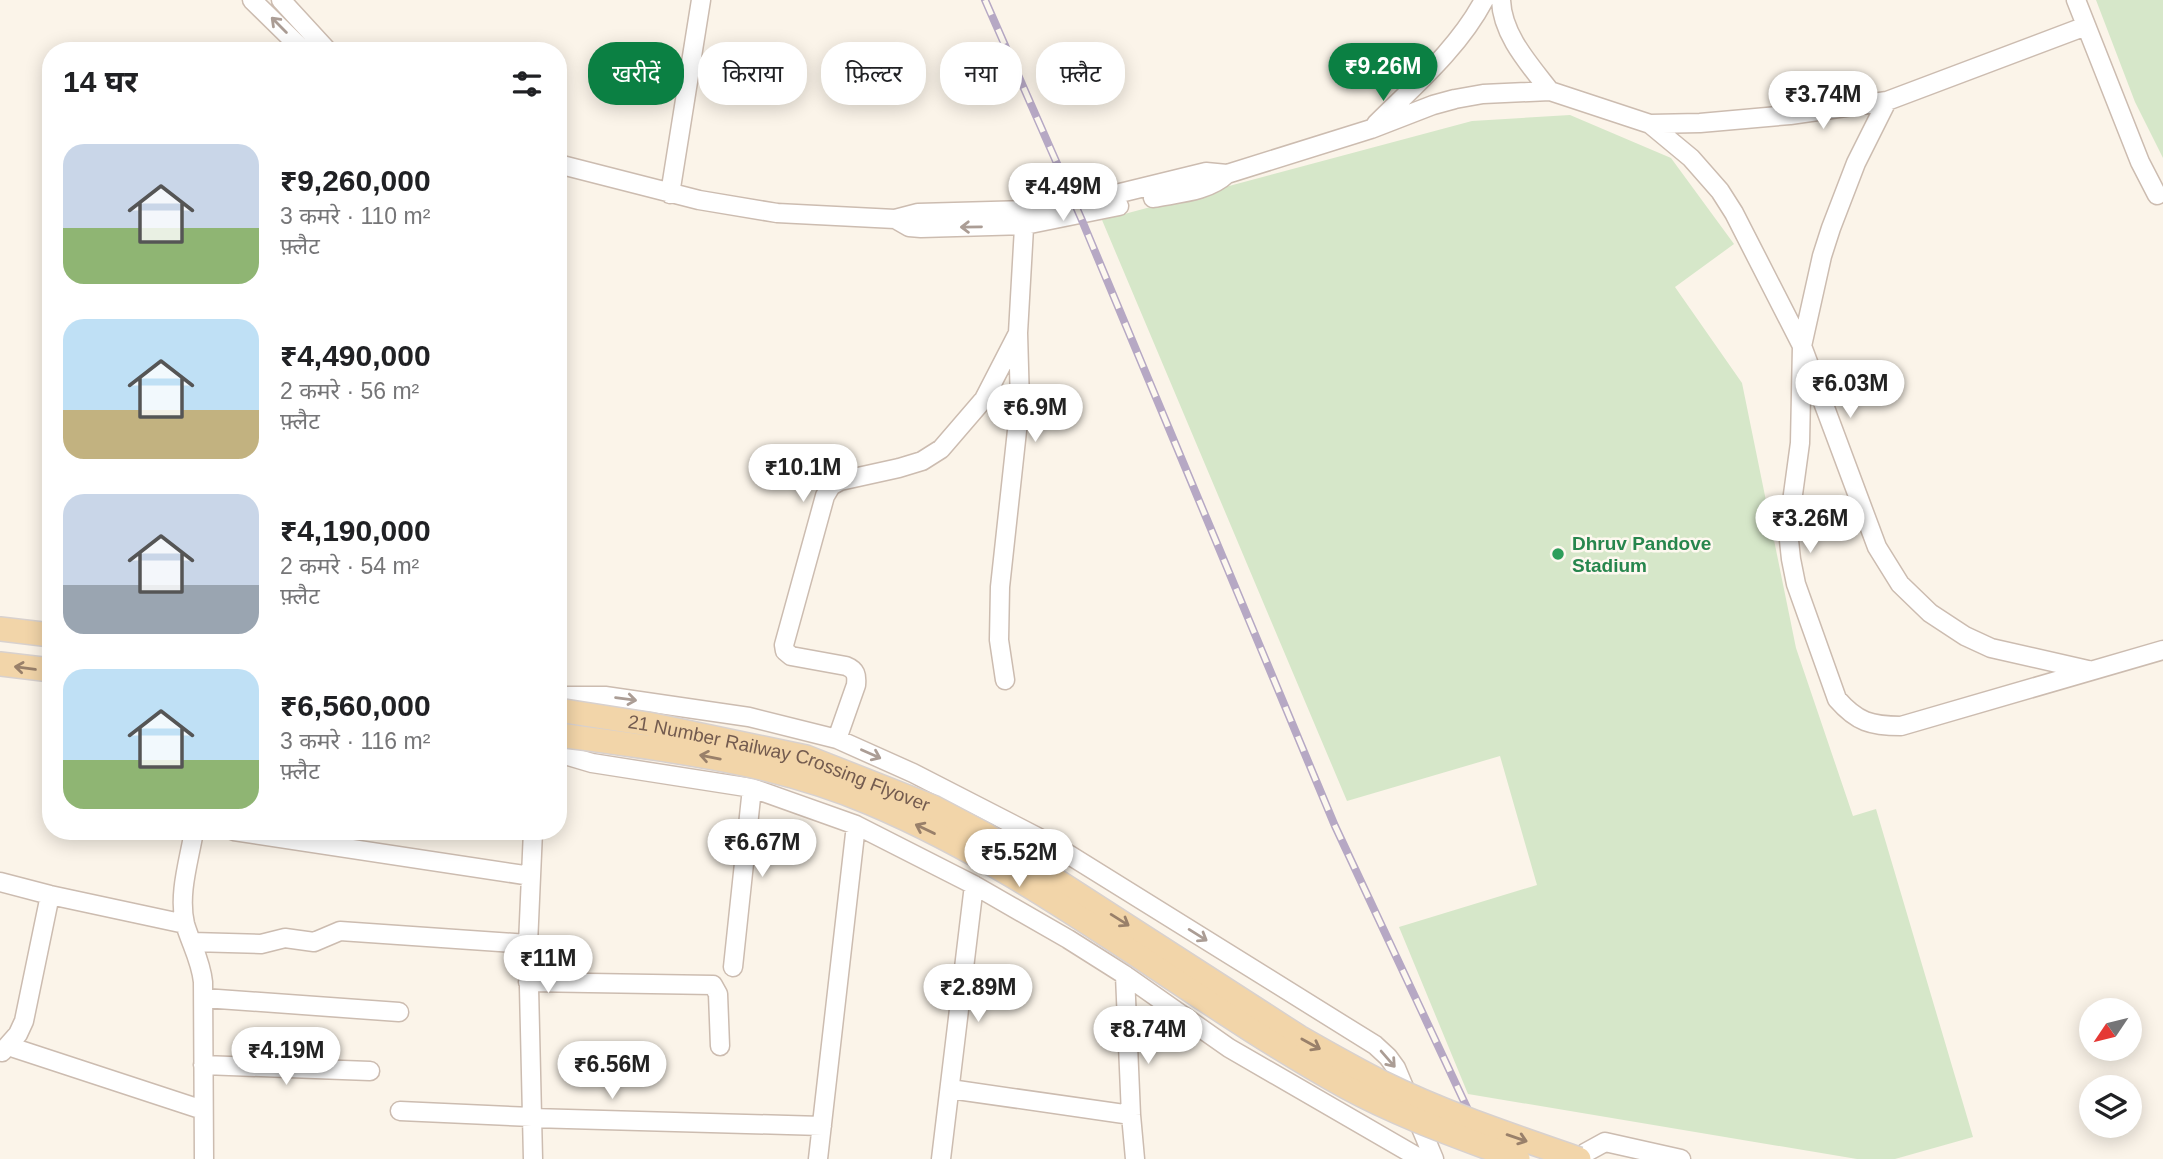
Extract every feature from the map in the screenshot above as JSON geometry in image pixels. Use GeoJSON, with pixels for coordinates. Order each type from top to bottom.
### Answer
{"type":"FeatureCollection","features":[{"type":"Feature","properties":{"kind":"main road"},"geometry":{"type":"LineString","coordinates":[[0,629],[42,634]]}},
{"type":"Feature","properties":{"kind":"main road"},"geometry":{"type":"LineString","coordinates":[[0,664],[42,669]]}},
{"type":"Feature","properties":{"kind":"main road","name":"21 Number Railway Crossing Flyover"},"geometry":{"type":"LineString","coordinates":[[567,711],[648,724],[806,757],[933,807],[986,835],[1299,1037],[1384,1084],[1446,1111],[1581,1159]]}},
{"type":"Feature","properties":{"kind":"main road","name":"21 Number Railway Crossing Flyover"},"geometry":{"type":"LineString","coordinates":[[567,736],[682,751],[742,763],[802,779],[869,803],[930,831],[1020,880],[1292,1055],[1348,1088],[1393,1110],[1518,1159]]}},
{"type":"Feature","properties":{"kind":"street"},"geometry":{"type":"LineString","coordinates":[[252,0],[295,42]]}},
{"type":"Feature","properties":{"kind":"street"},"geometry":{"type":"LineString","coordinates":[[281,0],[320,42]]}},
{"type":"Feature","properties":{"kind":"street"},"geometry":{"type":"LineString","coordinates":[[670,194],[701,0]]}},
{"type":"Feature","properties":{"kind":"street"},"geometry":{"type":"LineString","coordinates":[[1371,128],[1437,63],[1484,0]]}},
{"type":"Feature","properties":{"kind":"street"},"geometry":{"type":"LineString","coordinates":[[1501,0],[1509,32],[1525,59],[1550,91]]}},
{"type":"Feature","properties":{"kind":"street"},"geometry":{"type":"LineString","coordinates":[[2076,0],[2140,162],[2157,195]]}},
{"type":"Feature","properties":{"kind":"street"},"geometry":{"type":"LineString","coordinates":[[567,166],[699,200],[777,213],[895,219],[909,227],[921,228],[1025,218],[1209,187],[1227,174],[1455,99],[1483,94],[1550,91],[1650,124],[1739,120],[1887,101],[2086,26]]}},
{"type":"Feature","properties":{"kind":"street"},"geometry":{"type":"LineString","coordinates":[[1887,101],[1856,163],[1831,228],[1802,346],[1800,443],[1788,531],[1791,559],[1806,615],[1837,699],[1848,712],[1863,722],[1901,726],[2163,650]]}},
{"type":"Feature","properties":{"kind":"street"},"geometry":{"type":"LineString","coordinates":[[1650,124],[1691,158],[1720,191],[1734,213],[1802,346],[1877,547],[1900,584],[1930,612],[1965,636],[1991,648],[2092,671]]}},
{"type":"Feature","properties":{"kind":"street"},"geometry":{"type":"LineString","coordinates":[[1005,680],[999,640],[1000,587],[1020,403],[1018,333],[1025,218]]}},
{"type":"Feature","properties":{"kind":"street"},"geometry":{"type":"LineString","coordinates":[[837,739],[857,676],[853,669],[846,666],[791,656],[785,651],[784,645],[825,496],[831,486],[840,481],[922,461],[941,449],[984,399],[1018,333]]}},
{"type":"Feature","properties":{"kind":"street"},"geometry":{"type":"LineString","coordinates":[[567,696],[605,696],[748,717],[837,739],[913,773],[1376,1045],[1396,1068],[1434,1159]]}},
{"type":"Feature","properties":{"kind":"street"},"geometry":{"type":"LineString","coordinates":[[567,756],[592,764],[752,788],[856,825],[974,885],[1020,904],[1229,1048],[1421,1159]]}},
{"type":"Feature","properties":{"kind":"street"},"geometry":{"type":"LineString","coordinates":[[733,967],[752,788]]}},
{"type":"Feature","properties":{"kind":"street"},"geometry":{"type":"LineString","coordinates":[[818,1159],[856,825]]}},
{"type":"Feature","properties":{"kind":"street"},"geometry":{"type":"LineString","coordinates":[[192,840],[183,905],[185,924],[202,970],[204,1159]]}},
{"type":"Feature","properties":{"kind":"street"},"geometry":{"type":"LineString","coordinates":[[293,840],[531,876]]}},
{"type":"Feature","properties":{"kind":"street"},"geometry":{"type":"LineString","coordinates":[[533,840],[528,982],[533,1159]]}},
{"type":"Feature","properties":{"kind":"street"},"geometry":{"type":"LineString","coordinates":[[0,882],[185,924]]}},
{"type":"Feature","properties":{"kind":"street"},"geometry":{"type":"LineString","coordinates":[[941,1159],[974,885]]}},
{"type":"Feature","properties":{"kind":"street"},"geometry":{"type":"LineString","coordinates":[[50,895],[24,1020],[18,1034],[4,1050],[203,1110]]}},
{"type":"Feature","properties":{"kind":"street"},"geometry":{"type":"LineString","coordinates":[[192,942],[261,944],[285,938],[314,942],[340,931],[528,944]]}},
{"type":"Feature","properties":{"kind":"street"},"geometry":{"type":"LineString","coordinates":[[1125,975],[1130,1115],[1135,1159]]}},
{"type":"Feature","properties":{"kind":"street"},"geometry":{"type":"LineString","coordinates":[[528,982],[713,985],[718,994],[720,1046]]}},
{"type":"Feature","properties":{"kind":"street"},"geometry":{"type":"LineString","coordinates":[[204,998],[399,1012]]}},
{"type":"Feature","properties":{"kind":"street"},"geometry":{"type":"LineString","coordinates":[[203,1065],[370,1071]]}},
{"type":"Feature","properties":{"kind":"street"},"geometry":{"type":"LineString","coordinates":[[950,1089],[1130,1115]]}},
{"type":"Feature","properties":{"kind":"street"},"geometry":{"type":"LineString","coordinates":[[400,1111],[532,1118],[822,1126]]}},
{"type":"Feature","properties":{"kind":"street"},"geometry":{"type":"LineString","coordinates":[[1581,1159],[1585,1153],[1605,1142],[1681,1159]]}},
{"type":"Feature","properties":{"kind":"green space"},"geometry":{"type":"Polygon","coordinates":[[[2096,0],[2163,0],[2163,158],[2135,102],[2096,0]]]}},
{"type":"Feature","properties":{"kind":"green space"},"geometry":{"type":"Polygon","coordinates":[[[1570,115],[1671,158],[1734,244],[1675,287],[1742,383],[1796,648],[1853,816],[1876,809],[1973,1137],[1895,1159],[1857,1159],[1468,1094],[1399,927],[1537,885],[1500,756],[1347,801],[1102,220],[1472,121],[1570,115]]]}},
{"type":"Feature","properties":{"kind":"railway"},"geometry":{"type":"LineString","coordinates":[[985,0],[1081,218],[1335,826],[1491,1159]]}},
{"type":"Feature","properties":{"kind":"place","name":"Dhruv Pandove Stadium"},"geometry":{"type":"Point","coordinates":[1558,554]}}]}
